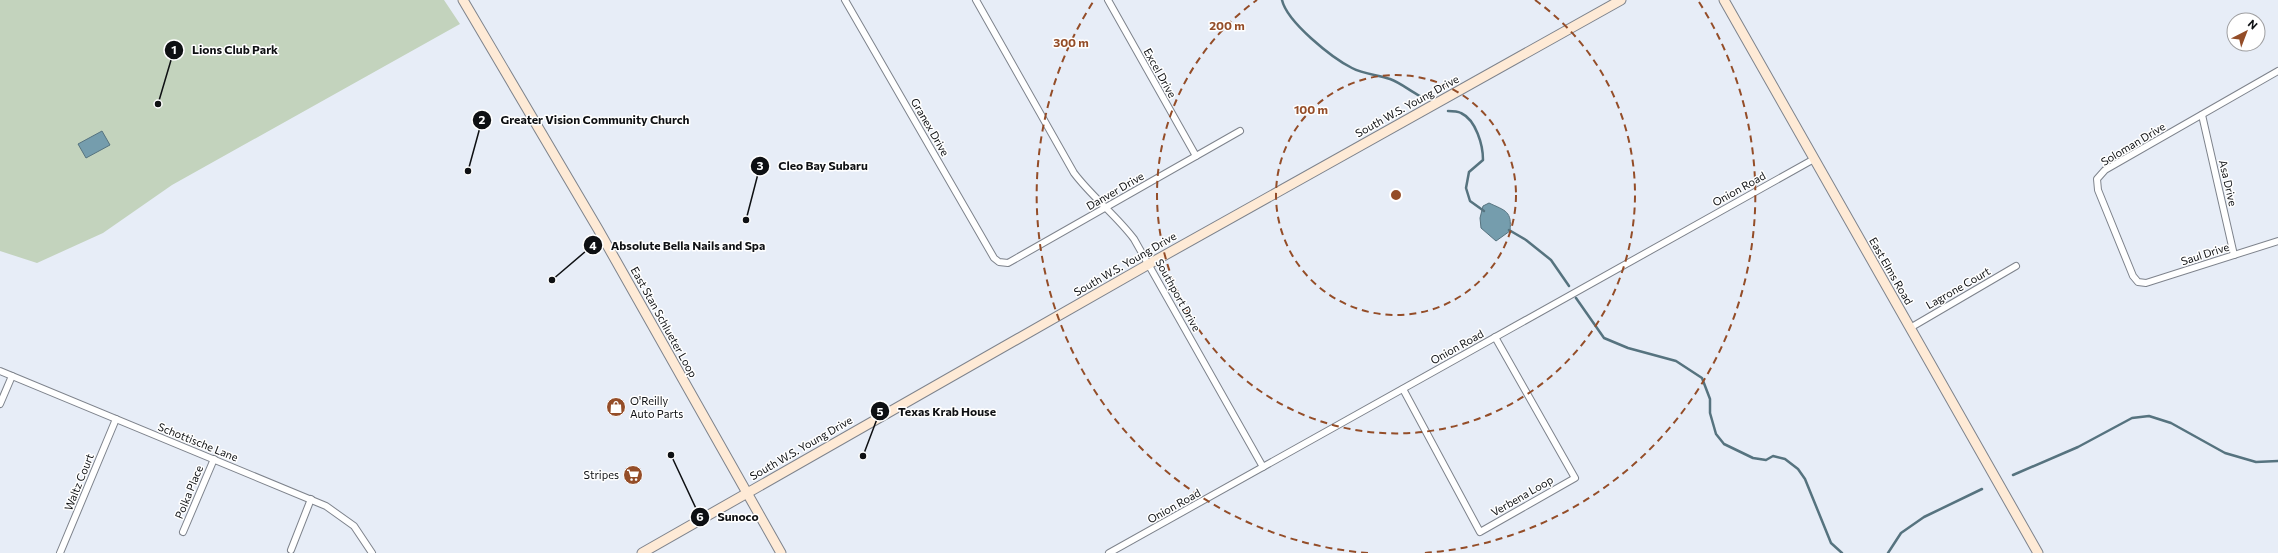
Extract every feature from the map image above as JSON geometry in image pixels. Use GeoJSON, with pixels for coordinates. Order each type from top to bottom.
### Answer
{"type":"FeatureCollection","features":[{"type":"Feature","properties":{"kind":"main road","name":"East Stan Schlueter Loop"},"geometry":{"type":"LineString","coordinates":[[463,0],[595,224],[781,553]]}},
{"type":"Feature","properties":{"kind":"main road","name":"South W.S. Young Drive"},"geometry":{"type":"LineString","coordinates":[[642,553],[1149,264],[1621,0]]}},
{"type":"Feature","properties":{"kind":"main road","name":"East Elms Road"},"geometry":{"type":"LineString","coordinates":[[1724,0],[2038,553]]}},
{"type":"Feature","properties":{"kind":"street","name":"Granex Drive"},"geometry":{"type":"LineString","coordinates":[[845,0],[994,258],[999,262]]}},
{"type":"Feature","properties":{"kind":"street","name":"Southport Drive"},"geometry":{"type":"LineString","coordinates":[[976,0],[1074,173],[1128,230],[1149,264],[1263,467]]}},
{"type":"Feature","properties":{"kind":"street","name":"Excel Drive"},"geometry":{"type":"LineString","coordinates":[[1108,0],[1196,156]]}},
{"type":"Feature","properties":{"kind":"street","name":"Soloman Drive"},"geometry":{"type":"LineString","coordinates":[[2138,282],[2133,276],[2098,190],[2097,179],[2106,170],[2278,72]]}},
{"type":"Feature","properties":{"kind":"street","name":"Asa Drive"},"geometry":{"type":"LineString","coordinates":[[2202,115],[2234,255]]}},
{"type":"Feature","properties":{"kind":"street","name":"Danver Drive"},"geometry":{"type":"LineString","coordinates":[[999,262],[1008,263],[1240,132]]}},
{"type":"Feature","properties":{"kind":"street","name":"Onion Road"},"geometry":{"type":"LineString","coordinates":[[1109,553],[1814,159]]}},
{"type":"Feature","properties":{"kind":"street","name":"Saul Drive"},"geometry":{"type":"LineString","coordinates":[[2138,282],[2146,283],[2278,241]]}},
{"type":"Feature","properties":{"kind":"street","name":"Lagrone Court"},"geometry":{"type":"LineString","coordinates":[[1910,328],[2016,266]]}},
{"type":"Feature","properties":{"kind":"street","name":"Verbena Loop"},"geometry":{"type":"LineString","coordinates":[[1403,389],[1480,532],[1575,478],[1495,337]]}},
{"type":"Feature","properties":{"kind":"street","name":"Schottische Lane"},"geometry":{"type":"LineString","coordinates":[[0,371],[326,506],[346,519],[360,533],[372,553]]}},
{"type":"Feature","properties":{"kind":"street"},"geometry":{"type":"LineString","coordinates":[[0,404],[12,376]]}},
{"type":"Feature","properties":{"kind":"street","name":"Waltz Court"},"geometry":{"type":"LineString","coordinates":[[60,553],[116,419]]}},
{"type":"Feature","properties":{"kind":"street","name":"Polka Place"},"geometry":{"type":"LineString","coordinates":[[183,532],[214,459]]}},
{"type":"Feature","properties":{"kind":"street"},"geometry":{"type":"LineString","coordinates":[[291,550],[311,499]]}},
{"type":"Feature","properties":{"kind":"green space"},"geometry":{"type":"Polygon","coordinates":[[[0,0],[444,0],[460,24],[172,185],[103,233],[37,263],[0,251],[0,0]]]}},
{"type":"Feature","properties":{"kind":"water"},"geometry":{"type":"Polygon","coordinates":[[[102,131],[110,145],[86,158],[78,144],[102,131]]]}},
{"type":"Feature","properties":{"kind":"water"},"geometry":{"type":"Polygon","coordinates":[[[1489,203],[1507,212],[1510,219],[1510,231],[1496,241],[1481,228],[1480,218],[1483,206],[1489,203]]]}},
{"type":"Feature","properties":{"kind":"waterway"},"geometry":{"type":"LineString","coordinates":[[1282,0],[1286,9],[1301,29],[1322,48],[1343,63],[1356,70],[1394,81],[1420,96]]}},
{"type":"Feature","properties":{"kind":"waterway"},"geometry":{"type":"LineString","coordinates":[[1448,111],[1458,112],[1466,116],[1471,121],[1478,134],[1482,147],[1483,160],[1469,172],[1466,188],[1470,201],[1484,211]]}},
{"type":"Feature","properties":{"kind":"waterway"},"geometry":{"type":"LineString","coordinates":[[1509,230],[1526,240],[1551,260],[1569,286]]}},
{"type":"Feature","properties":{"kind":"waterway"},"geometry":{"type":"LineString","coordinates":[[1576,298],[1604,338],[1628,348],[1676,361],[1702,378],[1710,399],[1710,413],[1716,434],[1724,444],[1753,458],[1766,460],[1773,456],[1785,459],[1798,469],[1805,479],[1831,543],[1842,553]]}},
{"type":"Feature","properties":{"kind":"waterway"},"geometry":{"type":"LineString","coordinates":[[2013,475],[2078,447],[2132,418],[2149,416],[2171,423],[2225,453],[2256,462],[2278,461]]}},
{"type":"Feature","properties":{"kind":"waterway"},"geometry":{"type":"LineString","coordinates":[[1888,553],[1901,533],[1924,517],[1982,489]]}},
{"type":"Feature","properties":{"kind":"place","name":"Lions Club Park"},"geometry":{"type":"Point","coordinates":[158,104]}},
{"type":"Feature","properties":{"kind":"place","name":"Greater Vision Community Church"},"geometry":{"type":"Point","coordinates":[468,171]}},
{"type":"Feature","properties":{"kind":"place","name":"Cleo Bay Subaru"},"geometry":{"type":"Point","coordinates":[746,220]}},
{"type":"Feature","properties":{"kind":"place","name":"Absolute Bella Nails and Spa"},"geometry":{"type":"Point","coordinates":[552,280]}},
{"type":"Feature","properties":{"kind":"place","name":"O'Reilly Auto Parts"},"geometry":{"type":"Point","coordinates":[616,407]}},
{"type":"Feature","properties":{"kind":"place","name":"Sunoco"},"geometry":{"type":"Point","coordinates":[671,455]}},
{"type":"Feature","properties":{"kind":"place","name":"Texas Krab House"},"geometry":{"type":"Point","coordinates":[863,456]}},
{"type":"Feature","properties":{"kind":"place","name":"Stripes"},"geometry":{"type":"Point","coordinates":[633,475]}}]}
